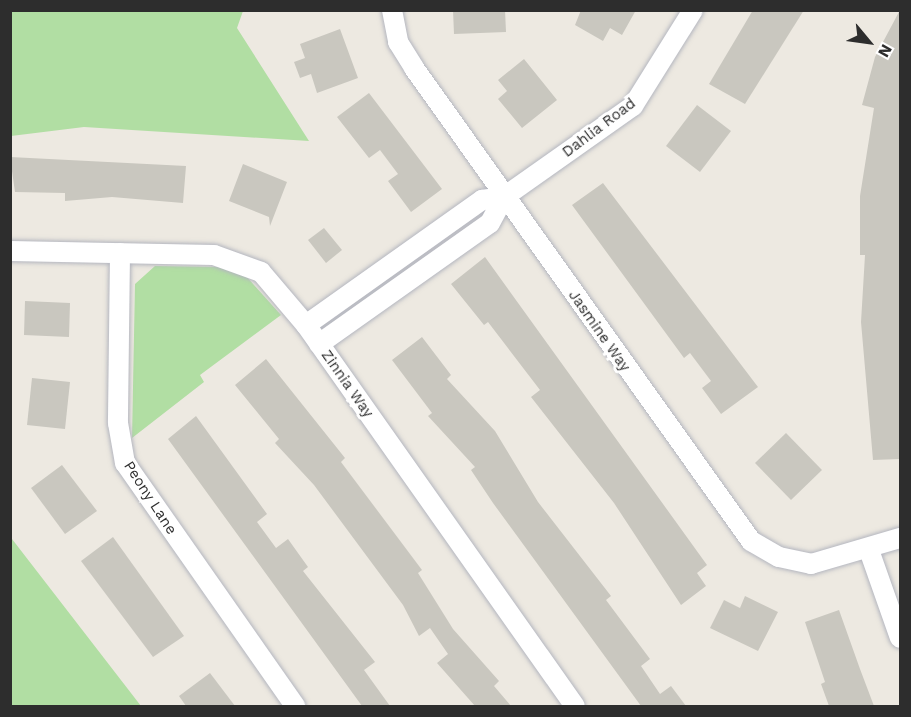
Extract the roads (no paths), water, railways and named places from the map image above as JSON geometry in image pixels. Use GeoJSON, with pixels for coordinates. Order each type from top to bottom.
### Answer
{"type":"FeatureCollection","features":[{"type":"Feature","properties":{"kind":"street","name":"Jasmine Way"},"geometry":{"type":"LineString","coordinates":[[392,10],[405,54],[751,541],[779,557],[812,564],[869,550],[900,538]]}},
{"type":"Feature","properties":{"kind":"street","name":"Dahlia Road"},"geometry":{"type":"LineString","coordinates":[[306,325],[482,200],[504,196],[633,106],[693,10]]}},
{"type":"Feature","properties":{"kind":"street","name":"Dahlia Road"},"geometry":{"type":"LineString","coordinates":[[319,344],[490,223],[504,196]]}},
{"type":"Feature","properties":{"kind":"street","name":"Zinnia Way"},"geometry":{"type":"LineString","coordinates":[[10,251],[203,254],[244,263],[275,286],[306,325],[575,706]]}},
{"type":"Feature","properties":{"kind":"street","name":"Peony Lane"},"geometry":{"type":"LineString","coordinates":[[120,253],[118,423],[125,463],[295,706]]}},
{"type":"Feature","properties":{"kind":"street"},"geometry":{"type":"LineString","coordinates":[[869,550],[900,638]]}}]}
